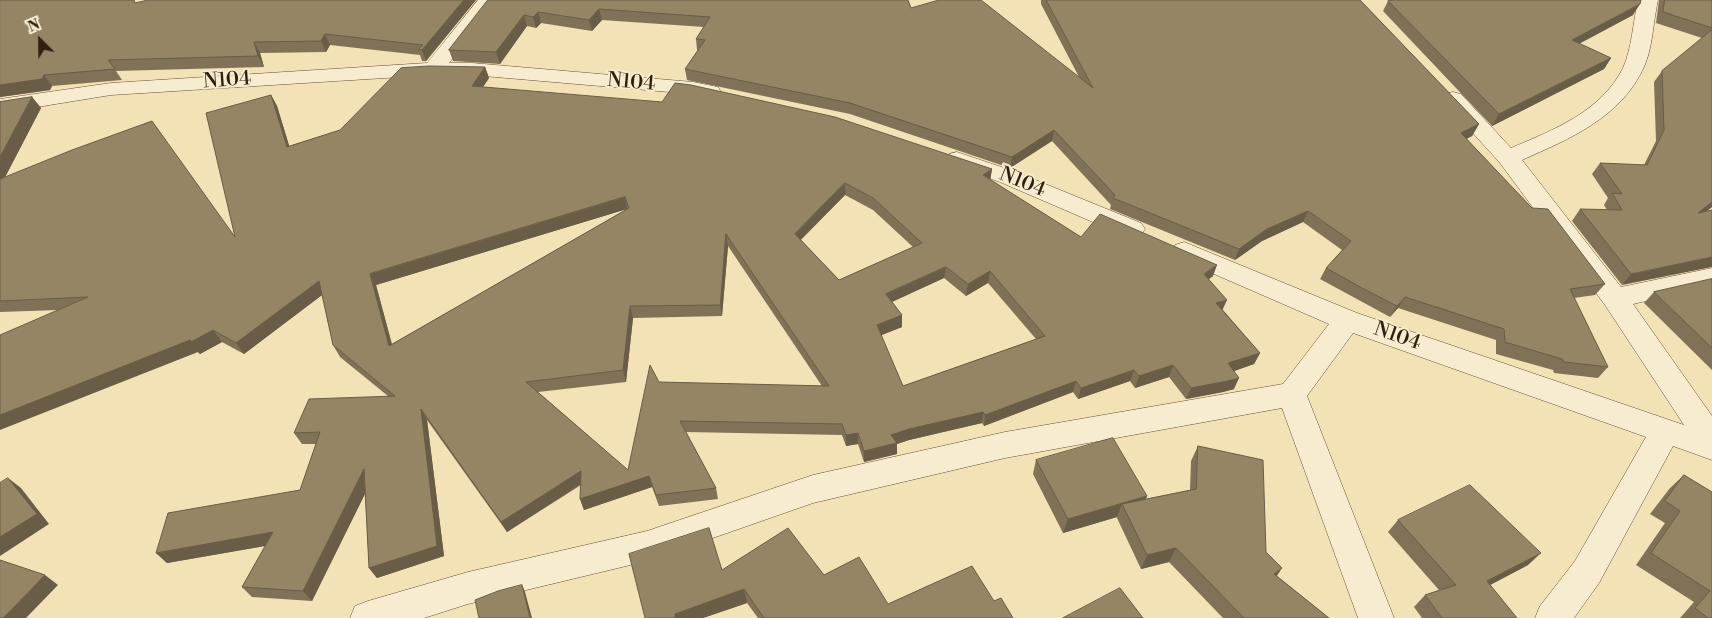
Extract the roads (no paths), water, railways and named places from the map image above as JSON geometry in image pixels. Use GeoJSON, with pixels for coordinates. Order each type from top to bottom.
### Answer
{"type":"FeatureCollection","features":[{"type":"Feature","properties":{"kind":"street"},"geometry":{"type":"LineString","coordinates":[[433,69],[488,0]]}},
{"type":"Feature","properties":{"kind":"street"},"geometry":{"type":"LineString","coordinates":[[1508,158],[1586,121],[1615,96],[1634,66],[1648,0]]}},
{"type":"Feature","properties":{"kind":"street","name":"N104"},"geometry":{"type":"LineString","coordinates":[[0,106],[111,89],[433,69],[472,70],[693,88],[730,96]]}},
{"type":"Feature","properties":{"kind":"street"},"geometry":{"type":"LineString","coordinates":[[1440,86],[1508,158],[1615,298],[1712,441]]}},
{"type":"Feature","properties":{"kind":"street","name":"N104"},"geometry":{"type":"LineString","coordinates":[[934,152],[1008,176],[1347,320],[1712,447]]}},
{"type":"Feature","properties":{"kind":"street"},"geometry":{"type":"LineString","coordinates":[[1615,298],[1712,276]]}},
{"type":"Feature","properties":{"kind":"street"},"geometry":{"type":"LineString","coordinates":[[368,618],[468,588],[646,546],[813,489],[1005,445],[1292,394],[1347,320]]}},
{"type":"Feature","properties":{"kind":"street"},"geometry":{"type":"LineString","coordinates":[[1292,394],[1376,618]]}},
{"type":"Feature","properties":{"kind":"street"},"geometry":{"type":"LineString","coordinates":[[1554,618],[1588,572],[1666,430]]}}]}
